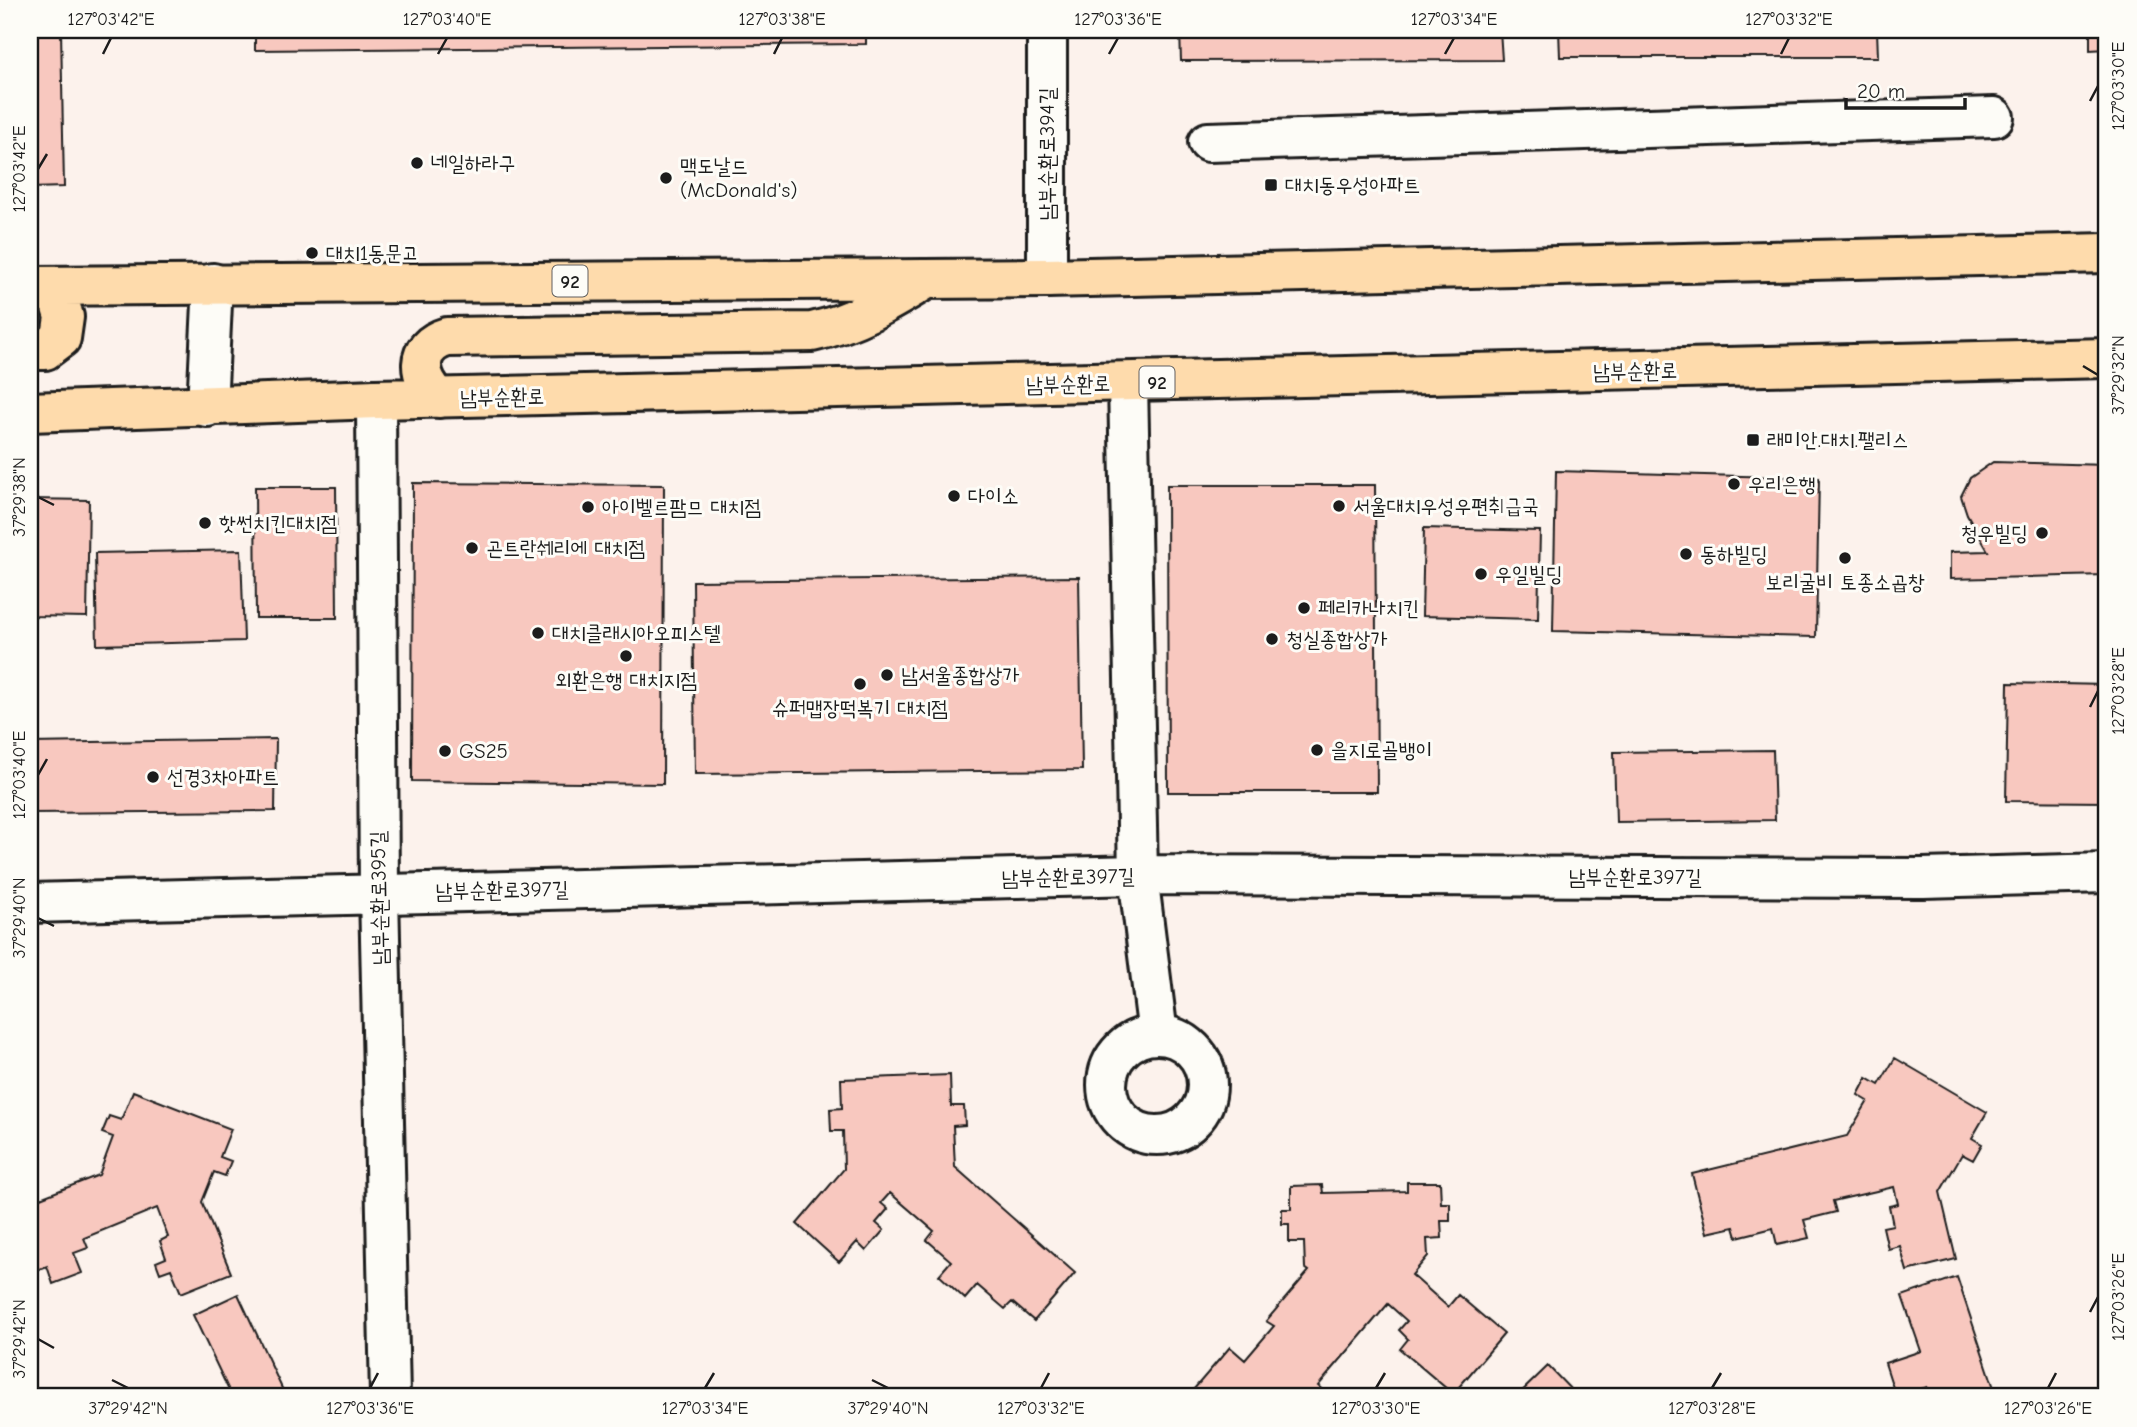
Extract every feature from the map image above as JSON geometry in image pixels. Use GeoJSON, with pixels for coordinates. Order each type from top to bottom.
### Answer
{"type":"FeatureCollection","features":[{"type":"Feature","properties":{"kind":"main road","name":"92"},"geometry":{"type":"LineString","coordinates":[[30,286],[1047,278],[2107,253]]}},
{"type":"Feature","properties":{"kind":"main road"},"geometry":{"type":"LineString","coordinates":[[439,398],[427,387],[422,375],[425,351],[434,341],[447,337],[812,332],[833,327],[878,309],[927,279]]}},
{"type":"Feature","properties":{"kind":"main road"},"geometry":{"type":"LineString","coordinates":[[30,286],[58,298],[64,317],[61,338],[45,350],[30,350]]}},
{"type":"Feature","properties":{"kind":"main road","name":"남부순환로"},"geometry":{"type":"LineString","coordinates":[[30,412],[439,398],[2107,358]]}},
{"type":"Feature","properties":{"kind":"street","name":"남부순환로394길"},"geometry":{"type":"LineString","coordinates":[[1047,30],[1047,278]]}},
{"type":"Feature","properties":{"kind":"street"},"geometry":{"type":"LineString","coordinates":[[1208,142],[1994,117]]}},
{"type":"Feature","properties":{"kind":"street"},"geometry":{"type":"LineString","coordinates":[[207,407],[213,283]]}},
{"type":"Feature","properties":{"kind":"street"},"geometry":{"type":"LineString","coordinates":[[1128,383],[1138,875],[1158,1035]]}},
{"type":"Feature","properties":{"kind":"street","name":"남부순환로395길"},"geometry":{"type":"LineString","coordinates":[[376,400],[379,892],[390,1397]]}},
{"type":"Feature","properties":{"kind":"street","name":"남부순환로397길"},"geometry":{"type":"LineString","coordinates":[[30,903],[379,892],[1138,875],[1923,878],[2107,873]]}},
{"type":"Feature","properties":{"kind":"building"},"geometry":{"type":"Polygon","coordinates":[[[30,30],[61,30],[64,187],[30,188],[30,30]]]}},
{"type":"Feature","properties":{"kind":"building"},"geometry":{"type":"Polygon","coordinates":[[[255,30],[866,30],[866,44],[255,50],[255,30]]]}},
{"type":"Feature","properties":{"kind":"building"},"geometry":{"type":"Polygon","coordinates":[[[1180,30],[1500,30],[1502,60],[1181,61],[1180,30]]]}},
{"type":"Feature","properties":{"kind":"building"},"geometry":{"type":"Polygon","coordinates":[[[1559,30],[1877,30],[1878,57],[1560,57],[1559,30]]]}},
{"type":"Feature","properties":{"kind":"building"},"geometry":{"type":"Polygon","coordinates":[[[2090,30],[2107,30],[2107,49],[2090,50],[2090,30]]]}},
{"type":"Feature","properties":{"kind":"building","name":"청우빌딩"},"geometry":{"type":"Polygon","coordinates":[[[1993,462],[2107,465],[2107,575],[1950,579],[1950,552],[1988,551],[1967,514],[1961,496],[1970,478],[1993,462]]]}},
{"type":"Feature","properties":{"kind":"building","name":"동하빌딩"},"geometry":{"type":"Polygon","coordinates":[[[1556,471],[1819,478],[1816,637],[1553,631],[1556,471]]]}},
{"type":"Feature","properties":{"kind":"building","name":"대치클래시아오피스텔"},"geometry":{"type":"Polygon","coordinates":[[[413,483],[664,485],[663,784],[412,781],[413,483]]]}},
{"type":"Feature","properties":{"kind":"building","name":"청실종합상가"},"geometry":{"type":"Polygon","coordinates":[[[1167,485],[1375,485],[1377,792],[1168,792],[1167,485]]]}},
{"type":"Feature","properties":{"kind":"building"},"geometry":{"type":"Polygon","coordinates":[[[255,487],[336,487],[337,618],[256,618],[255,487]]]}},
{"type":"Feature","properties":{"kind":"building"},"geometry":{"type":"Polygon","coordinates":[[[30,499],[89,500],[87,617],[30,616],[30,499]]]}},
{"type":"Feature","properties":{"kind":"building","name":"우일빌딩"},"geometry":{"type":"Polygon","coordinates":[[[1424,528],[1540,531],[1538,619],[1422,616],[1424,528]]]}},
{"type":"Feature","properties":{"kind":"building"},"geometry":{"type":"Polygon","coordinates":[[[241,550],[244,641],[97,645],[95,553],[241,550]]]}},
{"type":"Feature","properties":{"kind":"building","name":"남서울종합상가"},"geometry":{"type":"Polygon","coordinates":[[[1079,577],[1082,770],[695,774],[693,581],[1079,577]]]}},
{"type":"Feature","properties":{"kind":"building"},"geometry":{"type":"Polygon","coordinates":[[[2008,683],[2107,685],[2107,802],[2006,801],[2008,683]]]}},
{"type":"Feature","properties":{"kind":"building","name":"선경3차아파트"},"geometry":{"type":"Polygon","coordinates":[[[276,739],[275,811],[30,813],[30,743],[276,739]]]}},
{"type":"Feature","properties":{"kind":"building"},"geometry":{"type":"Polygon","coordinates":[[[1773,750],[1775,820],[1616,822],[1614,752],[1773,750]]]}},
{"type":"Feature","properties":{"kind":"building"},"geometry":{"type":"Polygon","coordinates":[[[1895,1058],[1987,1112],[1972,1138],[1982,1144],[1973,1160],[1962,1154],[1940,1192],[1956,1259],[1907,1271],[1900,1246],[1888,1249],[1883,1227],[1893,1225],[1889,1206],[1898,1204],[1894,1187],[1833,1201],[1836,1212],[1804,1220],[1809,1238],[1777,1245],[1773,1228],[1737,1237],[1734,1227],[1707,1233],[1692,1174],[1847,1136],[1868,1101],[1858,1095],[1867,1078],[1879,1085],[1895,1058]]]}},
{"type":"Feature","properties":{"kind":"building"},"geometry":{"type":"Polygon","coordinates":[[[950,1075],[951,1106],[964,1106],[965,1125],[953,1126],[955,1167],[1075,1273],[1034,1321],[1012,1302],[1005,1309],[977,1285],[965,1299],[939,1275],[951,1261],[927,1240],[934,1231],[890,1193],[881,1203],[888,1209],[876,1223],[884,1230],[866,1251],[857,1242],[839,1262],[797,1224],[844,1169],[843,1131],[831,1131],[830,1109],[842,1108],[841,1079],[950,1075]]]}},
{"type":"Feature","properties":{"kind":"building"},"geometry":{"type":"Polygon","coordinates":[[[133,1091],[231,1129],[220,1157],[231,1161],[225,1176],[214,1172],[202,1202],[231,1273],[181,1293],[171,1269],[160,1273],[156,1262],[166,1258],[160,1241],[168,1237],[157,1208],[84,1238],[88,1248],[74,1253],[82,1273],[53,1284],[47,1266],[30,1273],[30,1202],[99,1175],[113,1137],[102,1133],[109,1116],[121,1120],[133,1091]]]}},
{"type":"Feature","properties":{"kind":"building"},"geometry":{"type":"Polygon","coordinates":[[[1407,1182],[1440,1182],[1441,1203],[1450,1203],[1450,1221],[1441,1221],[1442,1238],[1427,1239],[1428,1256],[1412,1275],[1448,1307],[1458,1295],[1504,1334],[1453,1394],[1400,1349],[1408,1339],[1399,1330],[1407,1321],[1388,1304],[1318,1386],[1331,1397],[1187,1397],[1230,1347],[1245,1360],[1274,1326],[1266,1321],[1309,1271],[1305,1268],[1304,1242],[1289,1242],[1289,1224],[1282,1224],[1282,1209],[1291,1209],[1291,1186],[1322,1185],[1323,1193],[1407,1191],[1407,1182]]]}},
{"type":"Feature","properties":{"kind":"building"},"geometry":{"type":"Polygon","coordinates":[[[1957,1277],[1997,1397],[1931,1397],[1927,1387],[1896,1397],[1885,1363],[1921,1351],[1902,1296],[1957,1277]]]}},
{"type":"Feature","properties":{"kind":"building"},"geometry":{"type":"Polygon","coordinates":[[[238,1294],[286,1397],[232,1397],[193,1315],[238,1294]]]}},
{"type":"Feature","properties":{"kind":"building"},"geometry":{"type":"Polygon","coordinates":[[[1548,1366],[1578,1397],[1516,1397],[1548,1366]]]}},
{"type":"Feature","properties":{"kind":"place","name":"네일하라구"},"geometry":{"type":"Point","coordinates":[417,163]}},
{"type":"Feature","properties":{"kind":"place","name":"맥도날드 (McDonald's)"},"geometry":{"type":"Point","coordinates":[666,178]}},
{"type":"Feature","properties":{"kind":"place","name":"대치동우성아파트"},"geometry":{"type":"Point","coordinates":[1271,185]}},
{"type":"Feature","properties":{"kind":"place","name":"대치1동문고"},"geometry":{"type":"Point","coordinates":[312,253]}},
{"type":"Feature","properties":{"kind":"place","name":"래미안.대치.팰리스"},"geometry":{"type":"Point","coordinates":[1753,440]}},
{"type":"Feature","properties":{"kind":"place","name":"우리은행"},"geometry":{"type":"Point","coordinates":[1734,484]}},
{"type":"Feature","properties":{"kind":"place","name":"다이소"},"geometry":{"type":"Point","coordinates":[954,496]}},
{"type":"Feature","properties":{"kind":"place","name":"서울대치우성우편취급국"},"geometry":{"type":"Point","coordinates":[1339,506]}},
{"type":"Feature","properties":{"kind":"place","name":"아이벨르팜므 대치점"},"geometry":{"type":"Point","coordinates":[588,507]}},
{"type":"Feature","properties":{"kind":"place","name":"핫썬치킨대치점"},"geometry":{"type":"Point","coordinates":[205,523]}},
{"type":"Feature","properties":{"kind":"place","name":"청우빌딩"},"geometry":{"type":"Point","coordinates":[2042,533]}},
{"type":"Feature","properties":{"kind":"place","name":"곤트란쉐리에 대치점"},"geometry":{"type":"Point","coordinates":[472,548]}},
{"type":"Feature","properties":{"kind":"place","name":"동하빌딩"},"geometry":{"type":"Point","coordinates":[1686,554]}},
{"type":"Feature","properties":{"kind":"place","name":"보리굴비 토종소곱창"},"geometry":{"type":"Point","coordinates":[1845,558]}},
{"type":"Feature","properties":{"kind":"place","name":"우일빌딩"},"geometry":{"type":"Point","coordinates":[1481,574]}},
{"type":"Feature","properties":{"kind":"place","name":"페리카나치킨"},"geometry":{"type":"Point","coordinates":[1304,608]}},
{"type":"Feature","properties":{"kind":"place","name":"대치클래시아오피스텔"},"geometry":{"type":"Point","coordinates":[538,633]}},
{"type":"Feature","properties":{"kind":"place","name":"청실종합상가"},"geometry":{"type":"Point","coordinates":[1272,639]}},
{"type":"Feature","properties":{"kind":"place","name":"외환은행 대치지점"},"geometry":{"type":"Point","coordinates":[626,656]}},
{"type":"Feature","properties":{"kind":"place","name":"남서울종합상가"},"geometry":{"type":"Point","coordinates":[887,675]}},
{"type":"Feature","properties":{"kind":"place","name":"슈퍼맵장떡복기 대치점"},"geometry":{"type":"Point","coordinates":[860,684]}},
{"type":"Feature","properties":{"kind":"place","name":"을지로골뱅이"},"geometry":{"type":"Point","coordinates":[1317,750]}},
{"type":"Feature","properties":{"kind":"place","name":"GS25"},"geometry":{"type":"Point","coordinates":[445,751]}},
{"type":"Feature","properties":{"kind":"place","name":"선경3차아파트"},"geometry":{"type":"Point","coordinates":[153,777]}}]}
